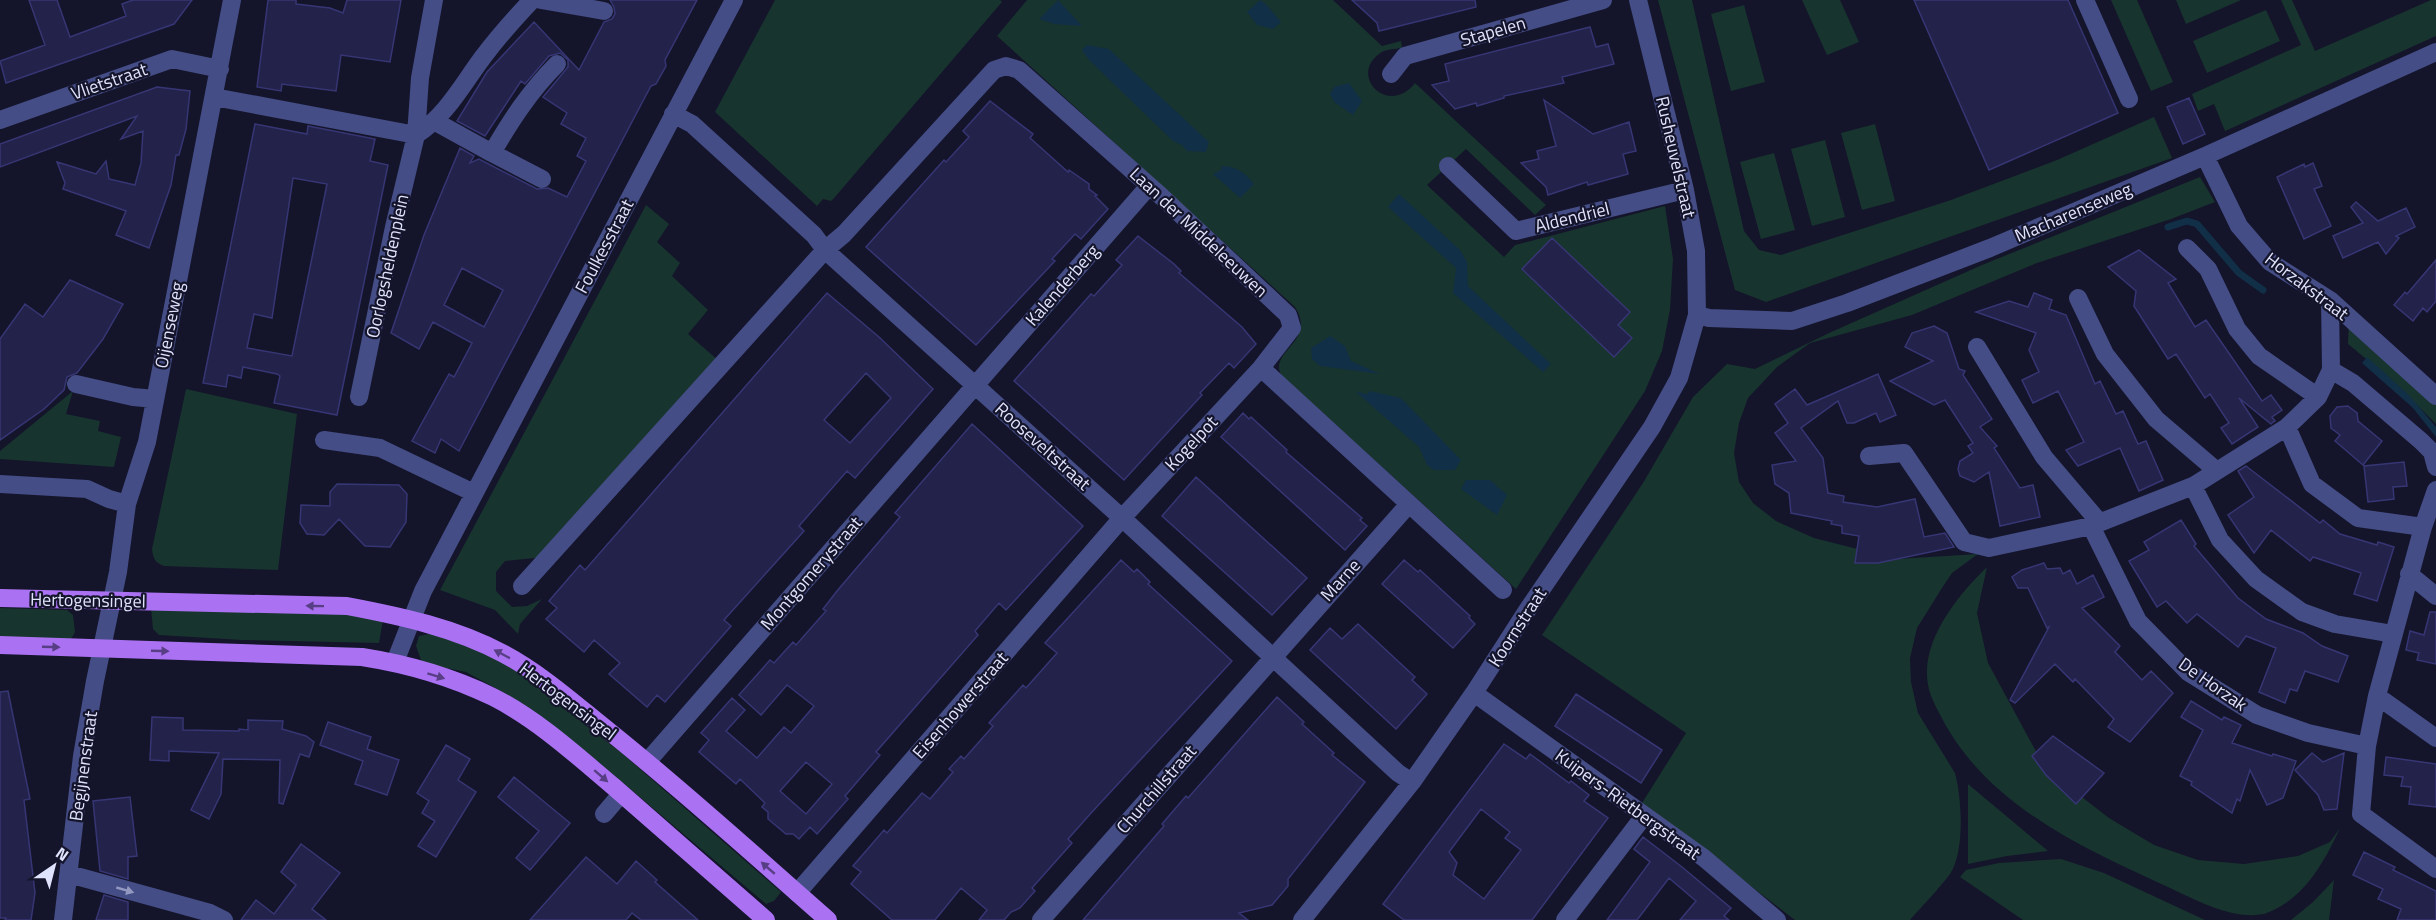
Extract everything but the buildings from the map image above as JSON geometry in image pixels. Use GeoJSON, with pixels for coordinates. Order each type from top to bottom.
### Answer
{"type":"FeatureCollection","features":[{"type":"Feature","properties":{"kind":"main road","name":"Hertogensingel"},"geometry":{"type":"LineString","coordinates":[[0,598],[347,606],[447,629],[504,654],[544,679],[647,762],[828,920]]}},
{"type":"Feature","properties":{"kind":"main road","name":"Hertogensingel"},"geometry":{"type":"LineString","coordinates":[[0,645],[362,657],[395,662],[460,683],[524,715],[568,748],[766,920]]}},
{"type":"Feature","properties":{"kind":"street","name":"Oijenseweg"},"geometry":{"type":"LineString","coordinates":[[101,649],[118,572],[127,504],[147,442],[232,0]]}},
{"type":"Feature","properties":{"kind":"street","name":"Oorlogsheldenplein"},"geometry":{"type":"LineString","coordinates":[[359,397],[394,227],[416,135],[420,78],[434,0]]}},
{"type":"Feature","properties":{"kind":"street"},"geometry":{"type":"LineString","coordinates":[[214,97],[416,135],[434,121],[459,93],[483,57],[532,0]]}},
{"type":"Feature","properties":{"kind":"street"},"geometry":{"type":"LineString","coordinates":[[542,0],[604,11]]}},
{"type":"Feature","properties":{"kind":"street","name":"Foulkesstraat"},"geometry":{"type":"LineString","coordinates":[[395,662],[423,591],[734,0]]}},
{"type":"Feature","properties":{"kind":"street","name":"Stapelen"},"geometry":{"type":"LineString","coordinates":[[1391,75],[1405,56],[1603,0]]}},
{"type":"Feature","properties":{"kind":"street","name":"Rusheuvelstraat"},"geometry":{"type":"LineString","coordinates":[[1638,0],[1685,190],[1696,251],[1697,315]]}},
{"type":"Feature","properties":{"kind":"street"},"geometry":{"type":"LineString","coordinates":[[2085,0],[2129,99]]}},
{"type":"Feature","properties":{"kind":"street","name":"Macharenseweg"},"geometry":{"type":"LineString","coordinates":[[1697,315],[1709,318],[1792,321],[1847,303],[1990,248],[2205,156],[2436,52]]}},
{"type":"Feature","properties":{"kind":"street","name":"Vlietstraat"},"geometry":{"type":"LineString","coordinates":[[0,120],[172,59],[220,69]]}},
{"type":"Feature","properties":{"kind":"street"},"geometry":{"type":"LineString","coordinates":[[492,153],[532,90],[557,64]]}},
{"type":"Feature","properties":{"kind":"street","name":"Laan der Middeleeuwen"},"geometry":{"type":"LineString","coordinates":[[825,250],[852,225],[994,70],[1006,66],[1019,70],[1288,315],[1292,328],[1261,368]]}},
{"type":"Feature","properties":{"kind":"street","name":"Rooseveltstraat"},"geometry":{"type":"LineString","coordinates":[[673,114],[692,124],[814,235],[825,250],[1122,518],[1398,773],[1412,782]]}},
{"type":"Feature","properties":{"kind":"street"},"geometry":{"type":"LineString","coordinates":[[434,121],[542,179]]}},
{"type":"Feature","properties":{"kind":"street","name":"Horzakstraat"},"geometry":{"type":"LineString","coordinates":[[2205,156],[2239,226],[2270,262],[2330,300],[2436,396]]}},
{"type":"Feature","properties":{"kind":"street","name":"Aldendriel"},"geometry":{"type":"LineString","coordinates":[[1448,166],[1516,231],[1685,190]]}},
{"type":"Feature","properties":{"kind":"street","name":"Kalenderberg"},"geometry":{"type":"LineString","coordinates":[[975,384],[1149,186]]}},
{"type":"Feature","properties":{"kind":"street"},"geometry":{"type":"LineString","coordinates":[[2187,248],[2208,270],[2237,329],[2259,356],[2318,397]]}},
{"type":"Feature","properties":{"kind":"street"},"geometry":{"type":"LineString","coordinates":[[522,586],[825,250]]}},
{"type":"Feature","properties":{"kind":"street"},"geometry":{"type":"LineString","coordinates":[[2078,298],[2105,354],[2156,419],[2217,471]]}},
{"type":"Feature","properties":{"kind":"street"},"geometry":{"type":"LineString","coordinates":[[1869,456],[1904,453],[1964,543],[1989,548],[2095,524],[2193,486],[2287,427],[2318,397],[2331,370],[2330,300]]}},
{"type":"Feature","properties":{"kind":"street","name":"Koornstraat"},"geometry":{"type":"LineString","coordinates":[[1302,920],[1412,782],[1652,427],[1679,378],[1697,315]]}},
{"type":"Feature","properties":{"kind":"street","name":"De Horzak"},"geometry":{"type":"LineString","coordinates":[[1977,346],[2044,457],[2095,524],[2138,621],[2188,672],[2257,715],[2308,734],[2367,746]]}},
{"type":"Feature","properties":{"kind":"street"},"geometry":{"type":"LineString","coordinates":[[1261,368],[1503,590]]}},
{"type":"Feature","properties":{"kind":"street","name":"Kogelpot"},"geometry":{"type":"LineString","coordinates":[[1122,518],[1261,368]]}},
{"type":"Feature","properties":{"kind":"street"},"geometry":{"type":"LineString","coordinates":[[2331,370],[2353,383],[2421,441],[2432,452],[2436,467]]}},
{"type":"Feature","properties":{"kind":"street"},"geometry":{"type":"LineString","coordinates":[[76,384],[133,397],[155,399]]}},
{"type":"Feature","properties":{"kind":"street","name":"Montgomerystraat"},"geometry":{"type":"LineString","coordinates":[[647,762],[975,384]]}},
{"type":"Feature","properties":{"kind":"street"},"geometry":{"type":"LineString","coordinates":[[2287,427],[2312,484],[2358,518],[2423,527]]}},
{"type":"Feature","properties":{"kind":"street"},"geometry":{"type":"LineString","coordinates":[[324,440],[380,448],[474,493]]}},
{"type":"Feature","properties":{"kind":"street"},"geometry":{"type":"LineString","coordinates":[[0,484],[87,489],[127,504]]}},
{"type":"Feature","properties":{"kind":"street"},"geometry":{"type":"LineString","coordinates":[[2193,486],[2220,540],[2256,579],[2302,612],[2335,624],[2393,634]]}},
{"type":"Feature","properties":{"kind":"street"},"geometry":{"type":"LineString","coordinates":[[2436,490],[2409,574],[2377,696],[2367,746],[2361,814],[2436,869]]}},
{"type":"Feature","properties":{"kind":"street","name":"Marne"},"geometry":{"type":"LineString","coordinates":[[1272,657],[1409,504]]}},
{"type":"Feature","properties":{"kind":"street","name":"Eisenhowerstraat"},"geometry":{"type":"LineString","coordinates":[[797,893],[1122,518]]}},
{"type":"Feature","properties":{"kind":"street"},"geometry":{"type":"LineString","coordinates":[[2409,574],[2436,596]]}},
{"type":"Feature","properties":{"kind":"street","name":"Begijnenstraat"},"geometry":{"type":"LineString","coordinates":[[63,920],[82,756],[101,649]]}},
{"type":"Feature","properties":{"kind":"street","name":"Churchillstraat"},"geometry":{"type":"LineString","coordinates":[[1041,920],[1272,657]]}},
{"type":"Feature","properties":{"kind":"street","name":"Kuipers-Rietbergstraat"},"geometry":{"type":"LineString","coordinates":[[1474,693],[1704,858],[1778,920]]}},
{"type":"Feature","properties":{"kind":"street"},"geometry":{"type":"LineString","coordinates":[[2377,696],[2436,738]]}},
{"type":"Feature","properties":{"kind":"street"},"geometry":{"type":"LineString","coordinates":[[604,814],[621,794]]}},
{"type":"Feature","properties":{"kind":"street"},"geometry":{"type":"LineString","coordinates":[[1565,920],[1644,816]]}},
{"type":"Feature","properties":{"kind":"street"},"geometry":{"type":"LineString","coordinates":[[69,874],[210,913],[224,920]]}},
{"type":"Feature","properties":{"kind":"green space"},"geometry":{"type":"Polygon","coordinates":[[[775,0],[1000,0],[1002,2],[835,197],[831,201],[823,199],[817,206],[715,112],[775,0]]]}},
{"type":"Feature","properties":{"kind":"green space"},"geometry":{"type":"Polygon","coordinates":[[[1027,0],[1333,0],[1382,46],[1401,41],[1402,48],[1381,52],[1371,63],[1368,73],[1370,82],[1376,90],[1384,95],[1394,96],[1404,92],[1415,83],[1546,205],[1535,215],[1466,149],[1427,185],[1504,257],[1515,245],[1665,206],[1673,259],[1670,310],[1662,351],[1645,391],[1516,589],[1281,375],[1279,366],[1281,359],[1300,329],[1300,319],[1295,307],[997,36],[1027,0]]]}},
{"type":"Feature","properties":{"kind":"green space"},"geometry":{"type":"Polygon","coordinates":[[[1658,0],[1692,0],[1744,231],[1759,250],[1781,255],[1951,200],[2057,160],[2154,117],[2172,158],[1766,302],[1735,290],[1658,0]]]}},
{"type":"Feature","properties":{"kind":"green space"},"geometry":{"type":"Polygon","coordinates":[[[1802,0],[1840,0],[1859,42],[1827,55],[1802,0]]]}},
{"type":"Feature","properties":{"kind":"green space"},"geometry":{"type":"Polygon","coordinates":[[[2111,0],[2137,0],[2173,82],[2151,91],[2111,0]]]}},
{"type":"Feature","properties":{"kind":"green space"},"geometry":{"type":"Polygon","coordinates":[[[2176,0],[2241,0],[2186,24],[2176,0]]]}},
{"type":"Feature","properties":{"kind":"green space"},"geometry":{"type":"Polygon","coordinates":[[[2281,0],[2292,0],[2315,51],[2431,0],[2436,0],[2436,36],[2225,131],[2214,104],[2198,111],[2192,94],[2301,45],[2281,0]]]}},
{"type":"Feature","properties":{"kind":"green space"},"geometry":{"type":"Polygon","coordinates":[[[1744,5],[1765,82],[1731,91],[1711,14],[1744,5]]]}},
{"type":"Feature","properties":{"kind":"green space"},"geometry":{"type":"Polygon","coordinates":[[[2266,10],[2280,41],[2207,73],[2193,41],[2266,10]]]}},
{"type":"Feature","properties":{"kind":"green space"},"geometry":{"type":"Polygon","coordinates":[[[1875,124],[1895,201],[1862,210],[1841,133],[1875,124]]]}},
{"type":"Feature","properties":{"kind":"green space"},"geometry":{"type":"Polygon","coordinates":[[[1825,140],[1845,217],[1812,226],[1791,149],[1825,140]]]}},
{"type":"Feature","properties":{"kind":"green space"},"geometry":{"type":"Polygon","coordinates":[[[1774,153],[1795,230],[1761,239],[1740,162],[1774,153]]]}},
{"type":"Feature","properties":{"kind":"green space"},"geometry":{"type":"Polygon","coordinates":[[[2200,177],[2215,202],[2171,219],[2037,263],[1912,315],[1810,343],[1777,367],[1748,398],[1739,423],[1734,453],[1739,482],[1753,503],[1776,521],[1814,538],[1897,559],[1978,554],[1952,573],[1942,588],[1917,628],[1910,658],[1911,682],[1918,713],[1955,773],[1961,825],[1958,852],[1950,874],[1910,920],[1795,920],[1642,803],[1686,733],[1542,635],[1643,483],[1693,397],[1727,364],[1755,369],[1829,333],[1982,265],[2200,177]]]}},
{"type":"Feature","properties":{"kind":"green space"},"geometry":{"type":"Polygon","coordinates":[[[646,205],[669,224],[657,242],[680,263],[672,276],[708,310],[688,334],[719,361],[544,557],[505,561],[496,572],[496,591],[512,607],[527,606],[542,599],[520,624],[518,634],[495,610],[440,590],[646,205]]]}},
{"type":"Feature","properties":{"kind":"green space"},"geometry":{"type":"Polygon","coordinates":[[[2349,321],[2436,393],[2436,424],[2394,382],[2348,344],[2349,321]]]}},
{"type":"Feature","properties":{"kind":"green space"},"geometry":{"type":"Polygon","coordinates":[[[186,389],[297,414],[278,570],[164,566],[154,558],[152,549],[186,389]]]}},
{"type":"Feature","properties":{"kind":"green space"},"geometry":{"type":"Polygon","coordinates":[[[73,391],[66,414],[100,421],[98,431],[121,437],[114,467],[0,459],[0,451],[73,391]]]}},
{"type":"Feature","properties":{"kind":"green space"},"geometry":{"type":"Polygon","coordinates":[[[1987,567],[1977,613],[1988,663],[2038,755],[2078,794],[2109,818],[2154,845],[2198,860],[2244,864],[2298,856],[2330,842],[2340,828],[2319,867],[2301,890],[2278,908],[2264,914],[2240,914],[2215,908],[2075,842],[2016,804],[1990,781],[1966,755],[1946,726],[1931,695],[1927,668],[1930,652],[1944,620],[1964,591],[1987,567]]]}},
{"type":"Feature","properties":{"kind":"green space"},"geometry":{"type":"Polygon","coordinates":[[[0,608],[67,610],[73,615],[75,632],[70,641],[0,638],[0,608]]]}},
{"type":"Feature","properties":{"kind":"green space"},"geometry":{"type":"Polygon","coordinates":[[[151,608],[372,615],[383,620],[379,643],[242,640],[159,635],[153,629],[151,608]]]}},
{"type":"Feature","properties":{"kind":"green space"},"geometry":{"type":"Polygon","coordinates":[[[440,635],[504,661],[624,755],[781,892],[774,901],[766,904],[589,754],[499,690],[466,672],[422,663],[416,646],[419,636],[440,635]]]}},
{"type":"Feature","properties":{"kind":"green space"},"geometry":{"type":"Polygon","coordinates":[[[1968,784],[2048,851],[1968,864],[1968,784]]]}},
{"type":"Feature","properties":{"kind":"green space"},"geometry":{"type":"Polygon","coordinates":[[[2061,859],[2104,873],[2205,920],[2023,920],[1960,877],[1966,870],[1999,863],[2061,859]]]}},
{"type":"Feature","properties":{"kind":"green space"},"geometry":{"type":"Polygon","coordinates":[[[2334,880],[2329,920],[2291,920],[2313,902],[2334,880]]]}},
{"type":"Feature","properties":{"kind":"water"},"geometry":{"type":"Polygon","coordinates":[[[1058,0],[1082,26],[1054,24],[1039,19],[1058,0]]]}},
{"type":"Feature","properties":{"kind":"water"},"geometry":{"type":"Polygon","coordinates":[[[1260,0],[1281,22],[1273,29],[1257,25],[1247,12],[1260,0]]]}},
{"type":"Feature","properties":{"kind":"water"},"geometry":{"type":"Polygon","coordinates":[[[1087,45],[1109,49],[1209,142],[1206,152],[1187,151],[1182,145],[1173,141],[1089,60],[1082,50],[1087,45]]]}},
{"type":"Feature","properties":{"kind":"water"},"geometry":{"type":"Polygon","coordinates":[[[1349,83],[1362,101],[1353,115],[1334,102],[1330,94],[1334,87],[1349,83]]]}},
{"type":"Feature","properties":{"kind":"water"},"geometry":{"type":"Polygon","coordinates":[[[1222,166],[1240,171],[1254,184],[1240,198],[1213,174],[1221,170],[1222,166]]]}},
{"type":"Feature","properties":{"kind":"water"},"geometry":{"type":"Polygon","coordinates":[[[1399,194],[1460,250],[1467,262],[1468,286],[1551,364],[1543,372],[1453,293],[1456,268],[1388,207],[1399,194]]]}},
{"type":"Feature","properties":{"kind":"water"},"geometry":{"type":"Polygon","coordinates":[[[1330,336],[1345,346],[1351,361],[1380,374],[1320,366],[1312,359],[1311,348],[1330,336]]]}},
{"type":"Feature","properties":{"kind":"water"},"geometry":{"type":"Polygon","coordinates":[[[2367,357],[2409,395],[2436,427],[2436,437],[2413,408],[2362,363],[2367,357]]]}},
{"type":"Feature","properties":{"kind":"water"},"geometry":{"type":"Polygon","coordinates":[[[1370,391],[1401,398],[1461,460],[1455,470],[1434,470],[1427,465],[1419,447],[1356,392],[1367,394],[1370,391]]]}},
{"type":"Feature","properties":{"kind":"water"},"geometry":{"type":"Polygon","coordinates":[[[1466,480],[1490,480],[1507,495],[1497,515],[1461,489],[1466,480]]]}},
{"type":"Feature","properties":{"kind":"waterway"},"geometry":{"type":"LineString","coordinates":[[2168,227],[2187,221],[2197,224],[2239,273],[2263,290]]}}]}
